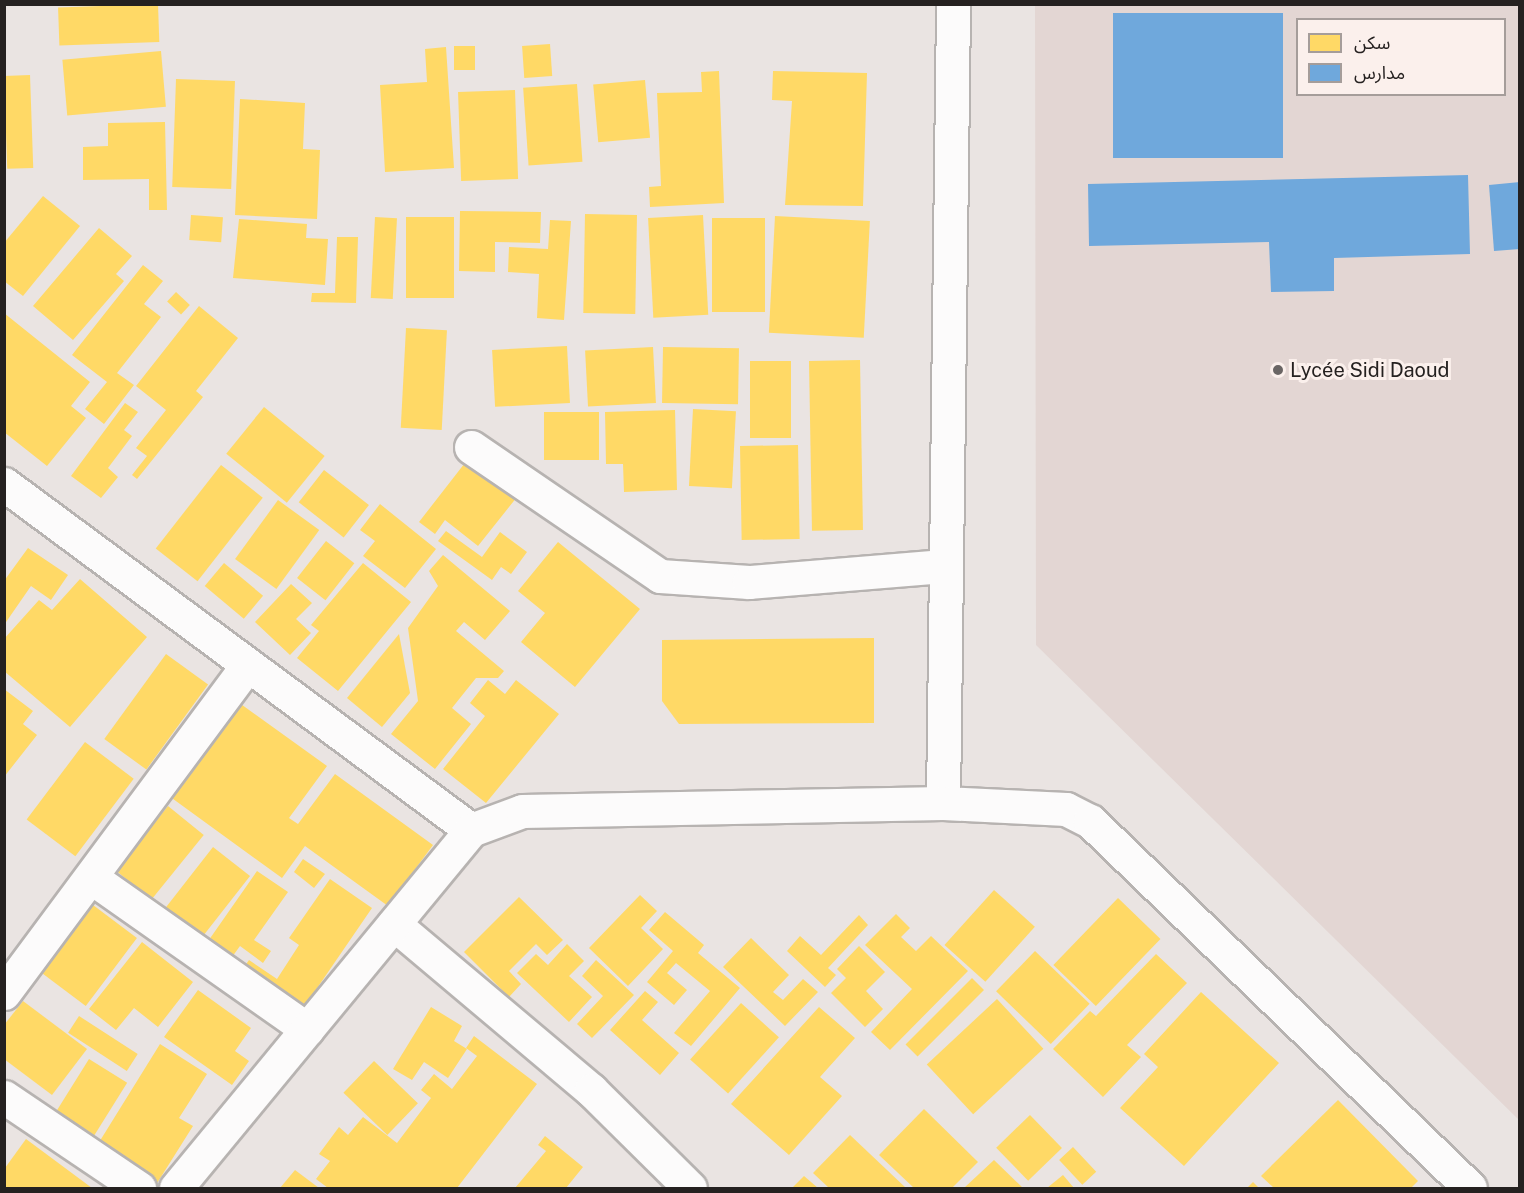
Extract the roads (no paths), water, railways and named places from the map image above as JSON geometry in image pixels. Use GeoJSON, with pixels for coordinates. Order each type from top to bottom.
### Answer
{"type":"FeatureCollection","features":[{"type":"Feature","properties":{"kind":"street"},"geometry":{"type":"LineString","coordinates":[[942,803],[953,4]]}},
{"type":"Feature","properties":{"kind":"street"},"geometry":{"type":"LineString","coordinates":[[471,447],[660,576],[749,582],[945,566]]}},
{"type":"Feature","properties":{"kind":"street"},"geometry":{"type":"LineString","coordinates":[[4,484],[471,830]]}},
{"type":"Feature","properties":{"kind":"street"},"geometry":{"type":"LineString","coordinates":[[4,993],[92,878],[248,664]]}},
{"type":"Feature","properties":{"kind":"street"},"geometry":{"type":"LineString","coordinates":[[176,1188],[471,830],[522,811],[942,803],[1066,809],[1090,821],[1470,1188]]}},
{"type":"Feature","properties":{"kind":"street"},"geometry":{"type":"LineString","coordinates":[[92,878],[307,1029]]}},
{"type":"Feature","properties":{"kind":"street"},"geometry":{"type":"LineString","coordinates":[[394,924],[591,1090],[690,1188]]}},
{"type":"Feature","properties":{"kind":"street"},"geometry":{"type":"LineString","coordinates":[[4,1097],[139,1188]]}},
{"type":"Feature","properties":{"kind":"place","name":"Lycée Sidi Daoud"},"geometry":{"type":"Point","coordinates":[1278,370]}}]}
